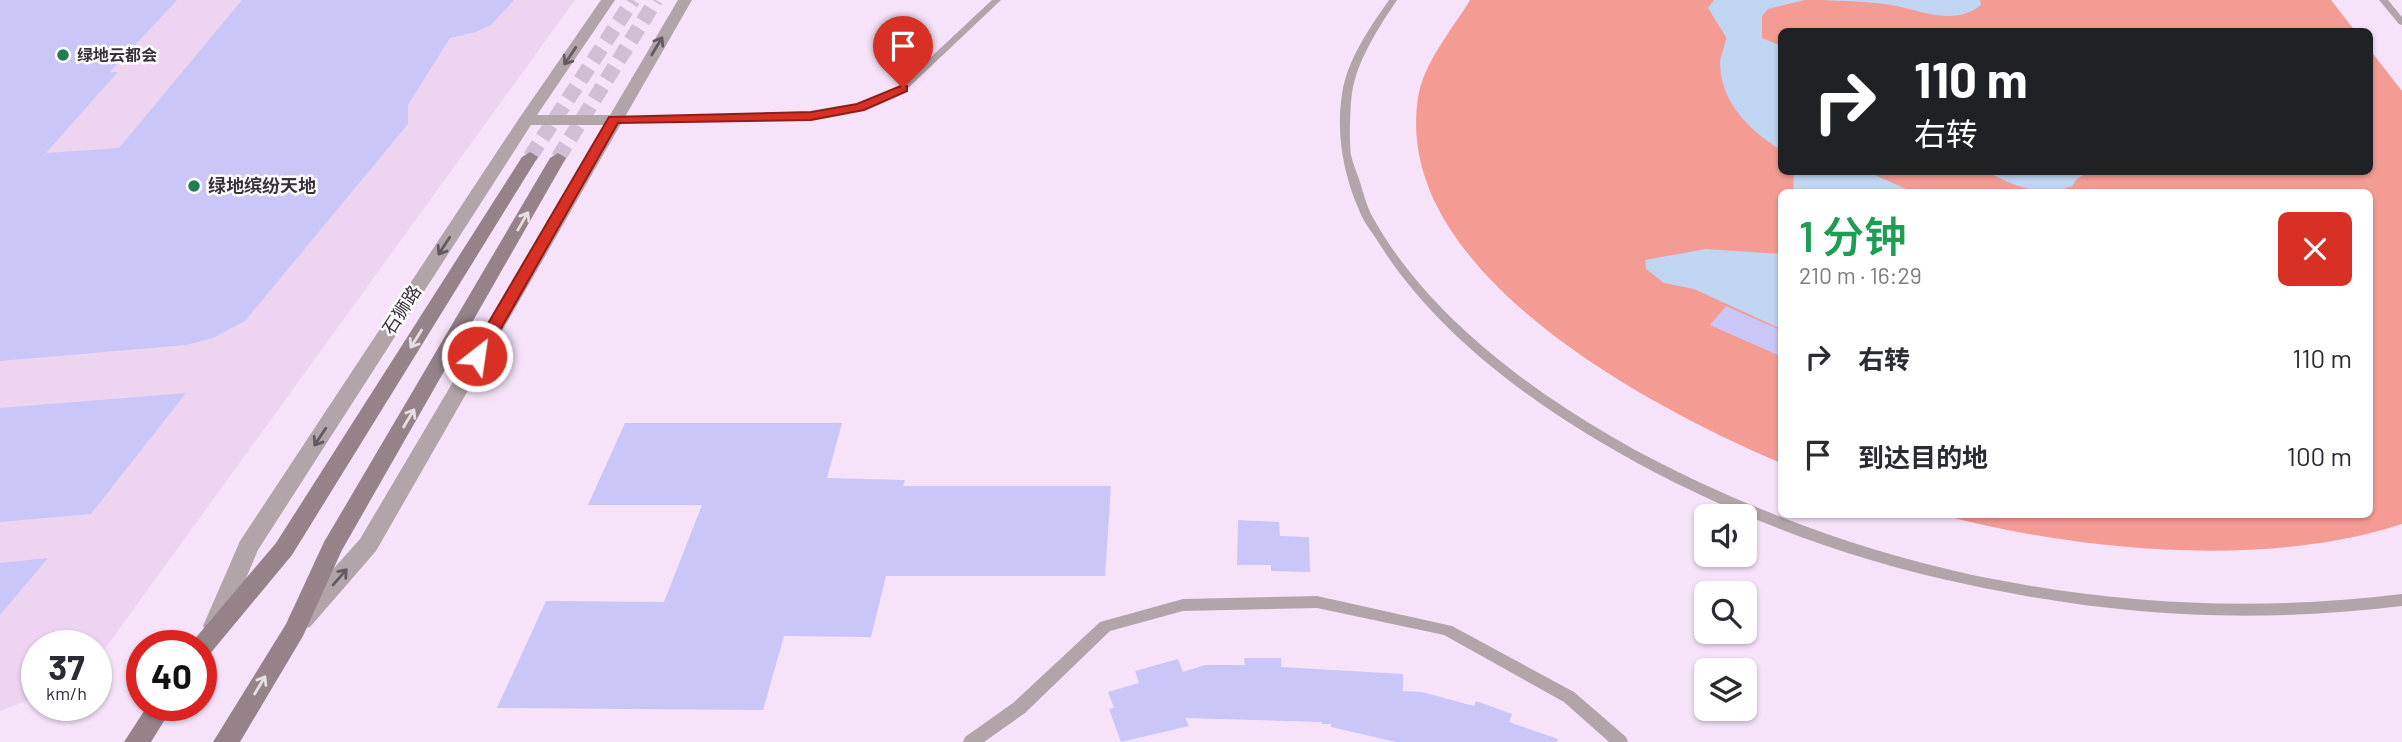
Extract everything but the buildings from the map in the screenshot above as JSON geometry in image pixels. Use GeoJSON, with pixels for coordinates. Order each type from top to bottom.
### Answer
{"type":"FeatureCollection","features":[{"type":"Feature","properties":{"kind":"main road","name":"石狮路"},"geometry":{"type":"LineString","coordinates":[[215,630],[284,549],[530,157]]}},
{"type":"Feature","properties":{"kind":"main road"},"geometry":{"type":"LineString","coordinates":[[226,742],[295,629],[332,548],[558,158]]}},
{"type":"Feature","properties":{"kind":"main road"},"geometry":{"type":"LineString","coordinates":[[137,742],[151,721]]}},
{"type":"Feature","properties":{"kind":"street","name":"石狮路"},"geometry":{"type":"LineString","coordinates":[[211,630],[248,547],[526,120],[608,0]]}},
{"type":"Feature","properties":{"kind":"street"},"geometry":{"type":"LineString","coordinates":[[295,629],[368,545],[685,0]]}},
{"type":"Feature","properties":{"kind":"street"},"geometry":{"type":"LineString","coordinates":[[526,120],[614,120]]}},
{"type":"Feature","properties":{"kind":"lane"},"geometry":{"type":"LineString","coordinates":[[614,120],[811,116],[860,107],[903,88],[996,0]]}},
{"type":"Feature","properties":{"kind":"lane"},"geometry":{"type":"LineString","coordinates":[[1393,0],[1352,75],[1347,95],[1345,139],[1349,163],[1367,214],[1401,269],[1453,326],[1522,384],[1610,441],[1714,494],[1833,541],[1962,578],[2028,592],[2161,609],[2225,612],[2287,612],[2402,600]]}},
{"type":"Feature","properties":{"kind":"lane"},"geometry":{"type":"LineString","coordinates":[[2384,0],[2402,22]]}},
{"type":"Feature","properties":{"kind":"lane"},"geometry":{"type":"LineString","coordinates":[[971,742],[1019,708],[1105,625],[1183,605],[1317,602],[1447,630],[1569,697],[1620,742]]}},
{"type":"Feature","properties":{"kind":"shaded area","name":"绿地云都会"},"geometry":{"type":"Polygon","coordinates":[[[36,0],[575,0],[112,639],[112,630],[21,630],[21,703],[0,711],[0,32],[36,0]]]}},
{"type":"Feature","properties":{"kind":"shaded area"},"geometry":{"type":"Polygon","coordinates":[[[1470,0],[2331,0],[2353,28],[1778,28],[1778,175],[2373,175],[2373,54],[2402,91],[2402,524],[2349,538],[2292,547],[2172,550],[2052,538],[1954,518],[2373,518],[2373,189],[1778,189],[1778,462],[1666,407],[1602,369],[1541,325],[1487,275],[1445,221],[1421,161],[1418,98],[1426,72],[1470,0]]]}},
{"type":"Feature","properties":{"kind":"water"},"geometry":{"type":"Polygon","coordinates":[[[1714,0],[1805,0],[1768,9],[1762,16],[1762,38],[1778,45],[1778,148],[1748,125],[1732,103],[1722,78],[1720,64],[1726,37],[1708,8],[1714,0]]]}},
{"type":"Feature","properties":{"kind":"water"},"geometry":{"type":"Polygon","coordinates":[[[1819,0],[1980,0],[1981,5],[1971,12],[1948,16],[1882,4],[1819,0]]]}},
{"type":"Feature","properties":{"kind":"water"},"geometry":{"type":"Polygon","coordinates":[[[1794,175],[1875,175],[1906,189],[1793,189],[1794,175]]]}},
{"type":"Feature","properties":{"kind":"water"},"geometry":{"type":"Polygon","coordinates":[[[1993,175],[2083,175],[2072,186],[2061,189],[2028,189],[1993,175]]]}},
{"type":"Feature","properties":{"kind":"water"},"geometry":{"type":"Polygon","coordinates":[[[1706,249],[1778,254],[1778,328],[1694,289],[1664,283],[1646,269],[1645,260],[1706,249]]]}},
{"type":"Feature","properties":{"kind":"tunnel"},"geometry":{"type":"LineString","coordinates":[[530,157],[633,0]]}},
{"type":"Feature","properties":{"kind":"tunnel"},"geometry":{"type":"LineString","coordinates":[[558,158],[656,0]]}},
{"type":"Feature","properties":{"kind":"place","name":"绿地云都会"},"geometry":{"type":"Point","coordinates":[63,55]}},
{"type":"Feature","properties":{"kind":"place","name":"绿地缤纷天地"},"geometry":{"type":"Point","coordinates":[194,186]}},
{"type":"Feature","properties":{"kind":"route"},"geometry":{"type":"LineString","coordinates":[[477,356],[614,120],[811,116],[860,107],[903,88]]}}]}
